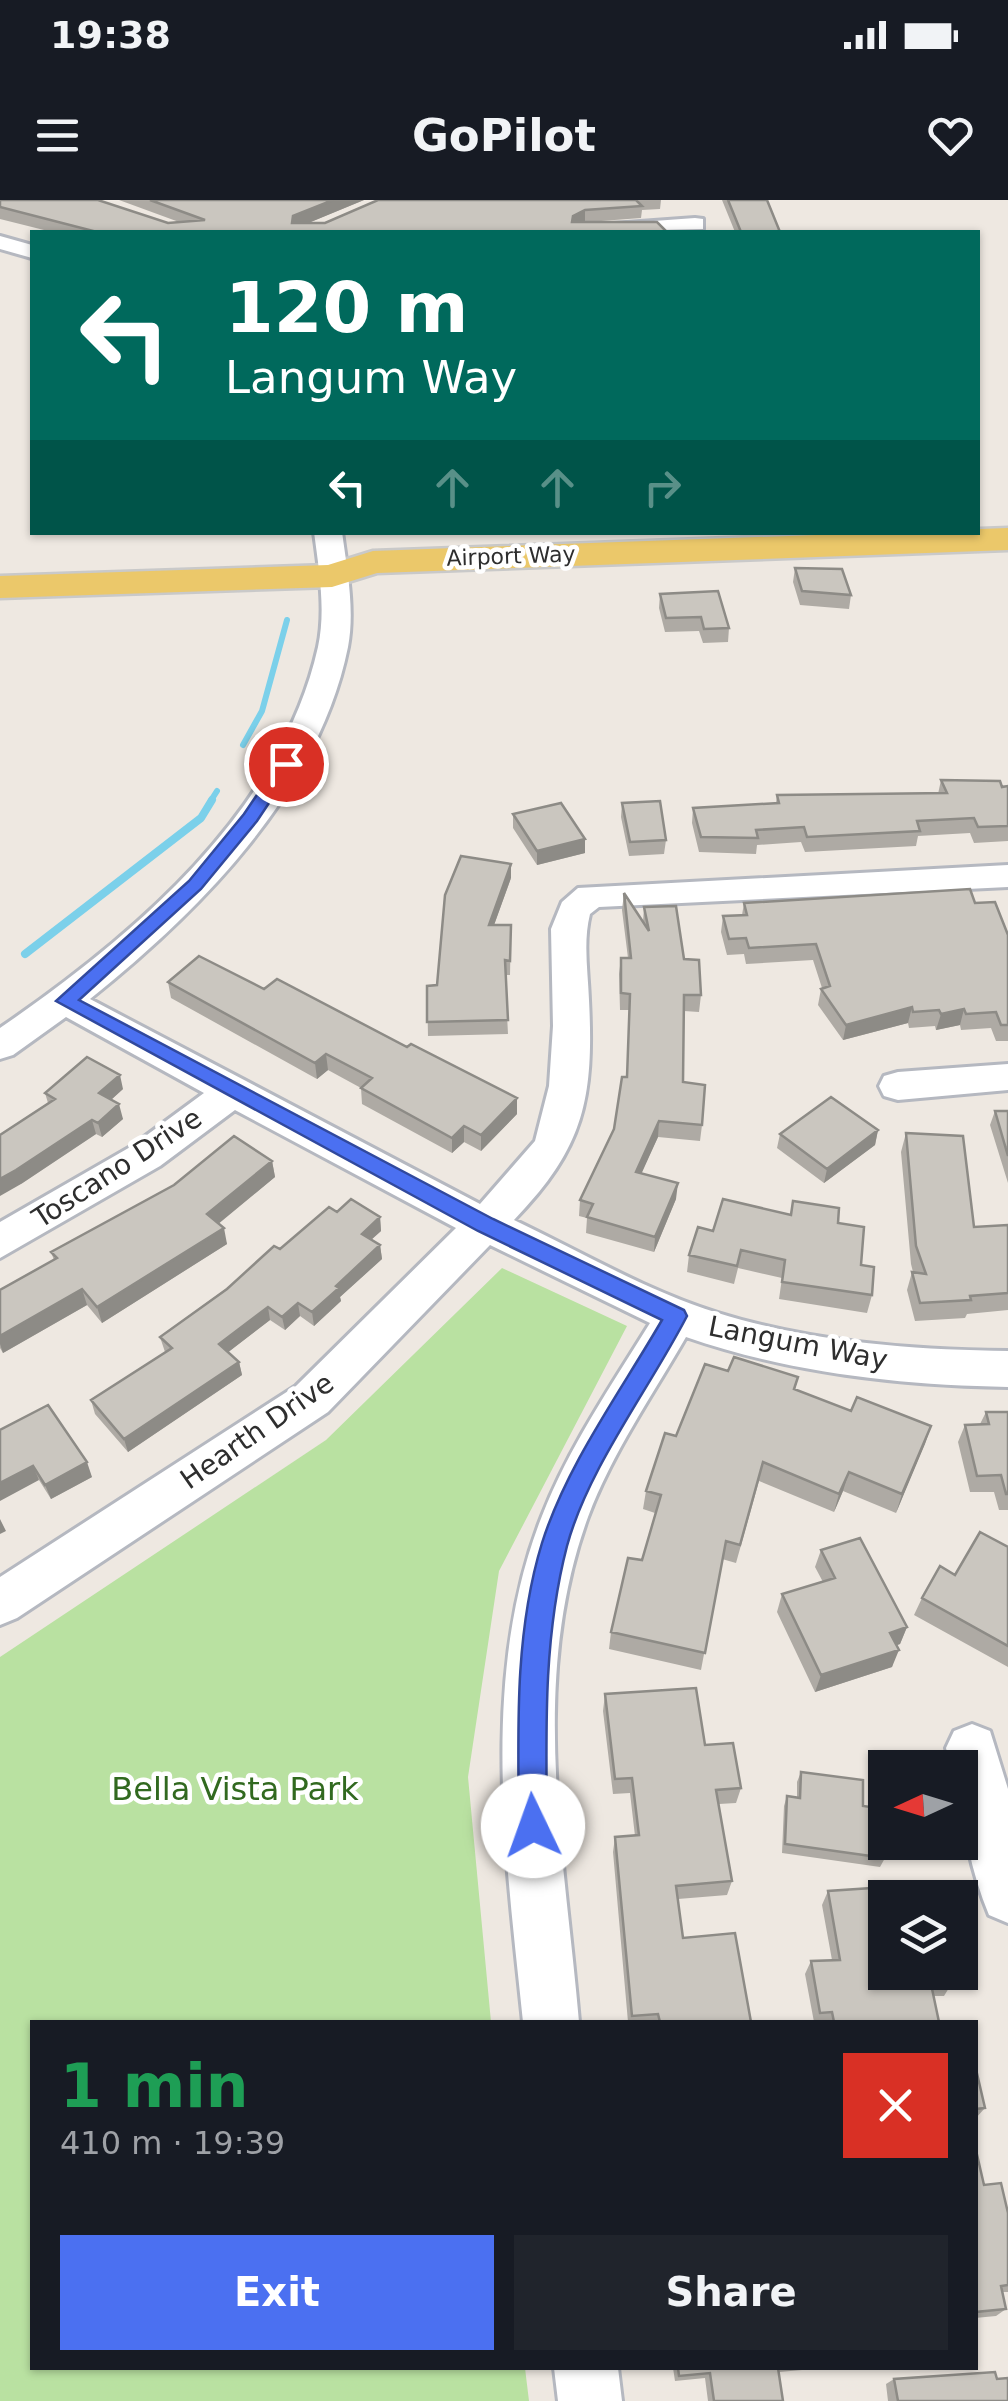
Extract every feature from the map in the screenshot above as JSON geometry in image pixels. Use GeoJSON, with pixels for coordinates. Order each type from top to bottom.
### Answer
{"type":"FeatureCollection","features":[{"type":"Feature","properties":{"kind":"main road","name":"Airport Way"},"geometry":{"type":"LineString","coordinates":[[0,568],[330,553],[373,562],[802,540],[1008,539]]}},
{"type":"Feature","properties":{"kind":"main road","name":"Airport Way"},"geometry":{"type":"LineString","coordinates":[[0,587],[330,553]]}},
{"type":"Feature","properties":{"kind":"street"},"geometry":{"type":"LineString","coordinates":[[641,230],[696,228],[686,200]]}},
{"type":"Feature","properties":{"kind":"street"},"geometry":{"type":"LineString","coordinates":[[0,242],[30,251]]}},
{"type":"Feature","properties":{"kind":"street"},"geometry":{"type":"LineString","coordinates":[[0,1046],[66,1001],[195,885],[251,818],[290,758],[316,704],[333,649],[338,604],[330,553]]}},
{"type":"Feature","properties":{"kind":"street","name":"Hearth Drive"},"geometry":{"type":"LineString","coordinates":[[0,1603],[312,1399],[527,1182],[554,1145],[568,1086],[572,1026],[570,928],[574,910],[590,896],[1008,876]]}},
{"type":"Feature","properties":{"kind":"street","name":"Langum Way"},"geometry":{"type":"LineString","coordinates":[[66,1001],[486,1225],[676,1316],[743,1337],[841,1357],[952,1369],[1008,1369]]}},
{"type":"Feature","properties":{"kind":"street"},"geometry":{"type":"LineString","coordinates":[[898,1086],[1008,1078]]}},
{"type":"Feature","properties":{"kind":"street","name":"Toscano Drive"},"geometry":{"type":"LineString","coordinates":[[0,1242],[146,1156],[233,1090]]}},
{"type":"Feature","properties":{"kind":"street"},"geometry":{"type":"LineString","coordinates":[[551,2020],[534,1860],[530,1758],[531,1680],[540,1614],[555,1544],[584,1478],[676,1316]]}},
{"type":"Feature","properties":{"kind":"street"},"geometry":{"type":"LineString","coordinates":[[972,1748],[1008,1896]]}},
{"type":"Feature","properties":{"kind":"street"},"geometry":{"type":"LineString","coordinates":[[586,2370],[590,2401]]}},
{"type":"Feature","properties":{"kind":"green space","name":"Bella Vista Park"},"geometry":{"type":"Polygon","coordinates":[[[502,1268],[627,1326],[499,1571],[468,1777],[491,2020],[30,2020],[30,2370],[525,2370],[529,2401],[0,2401],[0,1657],[326,1440],[502,1268]]]}},
{"type":"Feature","properties":{"kind":"building"},"geometry":{"type":"Polygon","coordinates":[[[0,200],[98,200],[168,223],[205,220],[150,200],[333,200],[293,216],[292,223],[325,223],[378,200],[636,200],[642,206],[585,210],[573,216],[572,222],[657,222],[665,230],[89,230],[0,207],[0,200]]]}},
{"type":"Feature","properties":{"kind":"building"},"geometry":{"type":"Polygon","coordinates":[[[728,200],[767,200],[779,230],[740,230],[728,200]]]}},
{"type":"Feature","properties":{"kind":"building"},"geometry":{"type":"Polygon","coordinates":[[[795,568],[842,569],[851,595],[802,591],[795,568]]]}},
{"type":"Feature","properties":{"kind":"building"},"geometry":{"type":"Polygon","coordinates":[[[718,591],[729,628],[704,629],[701,617],[666,618],[660,594],[718,591]]]}},
{"type":"Feature","properties":{"kind":"building"},"geometry":{"type":"Polygon","coordinates":[[[941,780],[1000,781],[1002,787],[1008,786],[1008,826],[978,827],[974,818],[917,821],[920,831],[807,837],[804,827],[756,830],[758,838],[701,837],[693,808],[779,803],[777,795],[947,793],[941,780]]]}},
{"type":"Feature","properties":{"kind":"building"},"geometry":{"type":"Polygon","coordinates":[[[660,801],[666,840],[630,842],[622,803],[660,801]]]}},
{"type":"Feature","properties":{"kind":"building"},"geometry":{"type":"Polygon","coordinates":[[[561,803],[585,839],[537,851],[513,814],[561,803]]]}},
{"type":"Feature","properties":{"kind":"building"},"geometry":{"type":"Polygon","coordinates":[[[461,856],[511,864],[489,925],[511,925],[510,961],[505,960],[508,1020],[427,1022],[427,986],[437,985],[445,895],[461,856]]]}},
{"type":"Feature","properties":{"kind":"building"},"geometry":{"type":"Polygon","coordinates":[[[970,889],[975,903],[995,902],[1008,935],[1008,1025],[1001,1025],[996,1012],[966,1014],[964,1009],[941,1014],[939,1010],[913,1012],[912,1007],[846,1025],[821,989],[830,986],[816,944],[749,948],[746,938],[729,939],[723,916],[747,915],[744,903],[970,889]]]}},
{"type":"Feature","properties":{"kind":"building"},"geometry":{"type":"Polygon","coordinates":[[[624,893],[649,931],[644,907],[676,906],[684,959],[699,960],[701,995],[684,995],[683,1082],[705,1085],[702,1125],[659,1121],[636,1172],[678,1183],[655,1237],[587,1217],[593,1204],[580,1200],[614,1129],[622,1077],[627,1077],[630,994],[621,993],[621,958],[631,958],[624,893]]]}},
{"type":"Feature","properties":{"kind":"building"},"geometry":{"type":"Polygon","coordinates":[[[199,956],[264,989],[277,979],[407,1047],[411,1044],[517,1098],[481,1135],[464,1126],[452,1138],[361,1088],[372,1078],[326,1054],[315,1063],[168,982],[199,956]]]}},
{"type":"Feature","properties":{"kind":"building"},"geometry":{"type":"Polygon","coordinates":[[[87,1057],[120,1075],[99,1093],[119,1104],[98,1123],[92,1120],[0,1179],[0,1135],[55,1099],[45,1093],[87,1057]]]}},
{"type":"Feature","properties":{"kind":"building"},"geometry":{"type":"Polygon","coordinates":[[[831,1097],[878,1130],[827,1169],[780,1134],[831,1097]]]}},
{"type":"Feature","properties":{"kind":"building"},"geometry":{"type":"Polygon","coordinates":[[[995,1111],[1008,1111],[1008,1156],[995,1111]]]}},
{"type":"Feature","properties":{"kind":"building"},"geometry":{"type":"Polygon","coordinates":[[[906,1133],[963,1136],[974,1227],[1008,1225],[1008,1293],[920,1303],[912,1272],[926,1274],[916,1246],[906,1133]]]}},
{"type":"Feature","properties":{"kind":"building"},"geometry":{"type":"Polygon","coordinates":[[[234,1136],[272,1161],[207,1214],[224,1228],[97,1307],[82,1289],[0,1336],[0,1290],[57,1258],[51,1252],[174,1185],[234,1136]]]}},
{"type":"Feature","properties":{"kind":"building"},"geometry":{"type":"Polygon","coordinates":[[[351,1199],[380,1217],[362,1234],[380,1245],[312,1312],[298,1303],[282,1317],[268,1307],[219,1344],[239,1362],[124,1439],[91,1400],[172,1348],[160,1337],[227,1289],[274,1246],[280,1249],[329,1207],[337,1212],[351,1199]]]}},
{"type":"Feature","properties":{"kind":"building"},"geometry":{"type":"Polygon","coordinates":[[[723,1199],[791,1215],[793,1201],[839,1208],[838,1223],[864,1227],[861,1265],[874,1267],[872,1295],[782,1282],[785,1260],[741,1250],[737,1266],[689,1255],[698,1227],[713,1231],[723,1199]]]}},
{"type":"Feature","properties":{"kind":"building"},"geometry":{"type":"Polygon","coordinates":[[[734,1357],[798,1377],[794,1389],[851,1411],[857,1397],[931,1426],[902,1494],[849,1472],[839,1494],[763,1462],[740,1545],[726,1541],[705,1653],[611,1632],[628,1558],[642,1560],[661,1495],[646,1491],[665,1433],[676,1436],[705,1364],[728,1371],[734,1357]]]}},
{"type":"Feature","properties":{"kind":"building"},"geometry":{"type":"Polygon","coordinates":[[[48,1405],[87,1462],[45,1485],[33,1466],[0,1483],[0,1430],[48,1405]]]}},
{"type":"Feature","properties":{"kind":"building"},"geometry":{"type":"Polygon","coordinates":[[[986,1412],[1008,1412],[1008,1494],[1001,1475],[977,1476],[965,1425],[989,1424],[986,1412]]]}},
{"type":"Feature","properties":{"kind":"building"},"geometry":{"type":"Polygon","coordinates":[[[980,1532],[1008,1547],[1008,1646],[922,1598],[940,1566],[955,1575],[980,1532]]]}},
{"type":"Feature","properties":{"kind":"building"},"geometry":{"type":"Polygon","coordinates":[[[860,1538],[907,1627],[890,1633],[899,1650],[821,1675],[782,1594],[835,1578],[821,1550],[860,1538]]]}},
{"type":"Feature","properties":{"kind":"building"},"geometry":{"type":"Polygon","coordinates":[[[696,1688],[705,1745],[733,1743],[741,1788],[716,1790],[732,1881],[676,1886],[683,1938],[735,1933],[751,2020],[660,2020],[658,2014],[632,2016],[615,1837],[639,1835],[632,1778],[615,1779],[605,1694],[696,1688]]]}},
{"type":"Feature","properties":{"kind":"building"},"geometry":{"type":"Polygon","coordinates":[[[801,1772],[863,1780],[863,1806],[868,1807],[868,1856],[785,1844],[787,1796],[800,1798],[801,1772]]]}},
{"type":"Feature","properties":{"kind":"building"},"geometry":{"type":"Polygon","coordinates":[[[868,1888],[868,1990],[932,1990],[939,2020],[834,2020],[832,2012],[820,2013],[811,1961],[840,1960],[828,1891],[868,1888]]]}},
{"type":"Feature","properties":{"kind":"building"},"geometry":{"type":"Polygon","coordinates":[[[978,2078],[985,2108],[978,2109],[978,2078]]]}},
{"type":"Feature","properties":{"kind":"building"},"geometry":{"type":"Polygon","coordinates":[[[978,2159],[984,2185],[1001,2183],[1008,2213],[1008,2285],[1001,2286],[1006,2309],[978,2312],[978,2159]]]}},
{"type":"Feature","properties":{"kind":"building"},"geometry":{"type":"Polygon","coordinates":[[[678,2370],[778,2370],[783,2401],[714,2401],[710,2373],[679,2376],[678,2370]]]}},
{"type":"Feature","properties":{"kind":"building"},"geometry":{"type":"Polygon","coordinates":[[[995,2372],[997,2379],[1008,2378],[1008,2401],[898,2401],[894,2379],[995,2372]]]}},
{"type":"Feature","properties":{"kind":"waterway"},"geometry":{"type":"LineString","coordinates":[[243,745],[262,711],[287,620]]}},
{"type":"Feature","properties":{"kind":"waterway"},"geometry":{"type":"LineString","coordinates":[[210,802],[217,791]]}},
{"type":"Feature","properties":{"kind":"waterway"},"geometry":{"type":"LineString","coordinates":[[25,954],[201,818],[212,800]]}},
{"type":"Feature","properties":{"kind":"route"},"geometry":{"type":"LineString","coordinates":[[286,764],[251,818],[195,885],[66,1001],[486,1225],[676,1316],[584,1478],[555,1544],[531,1680],[533,1826]]}}]}
